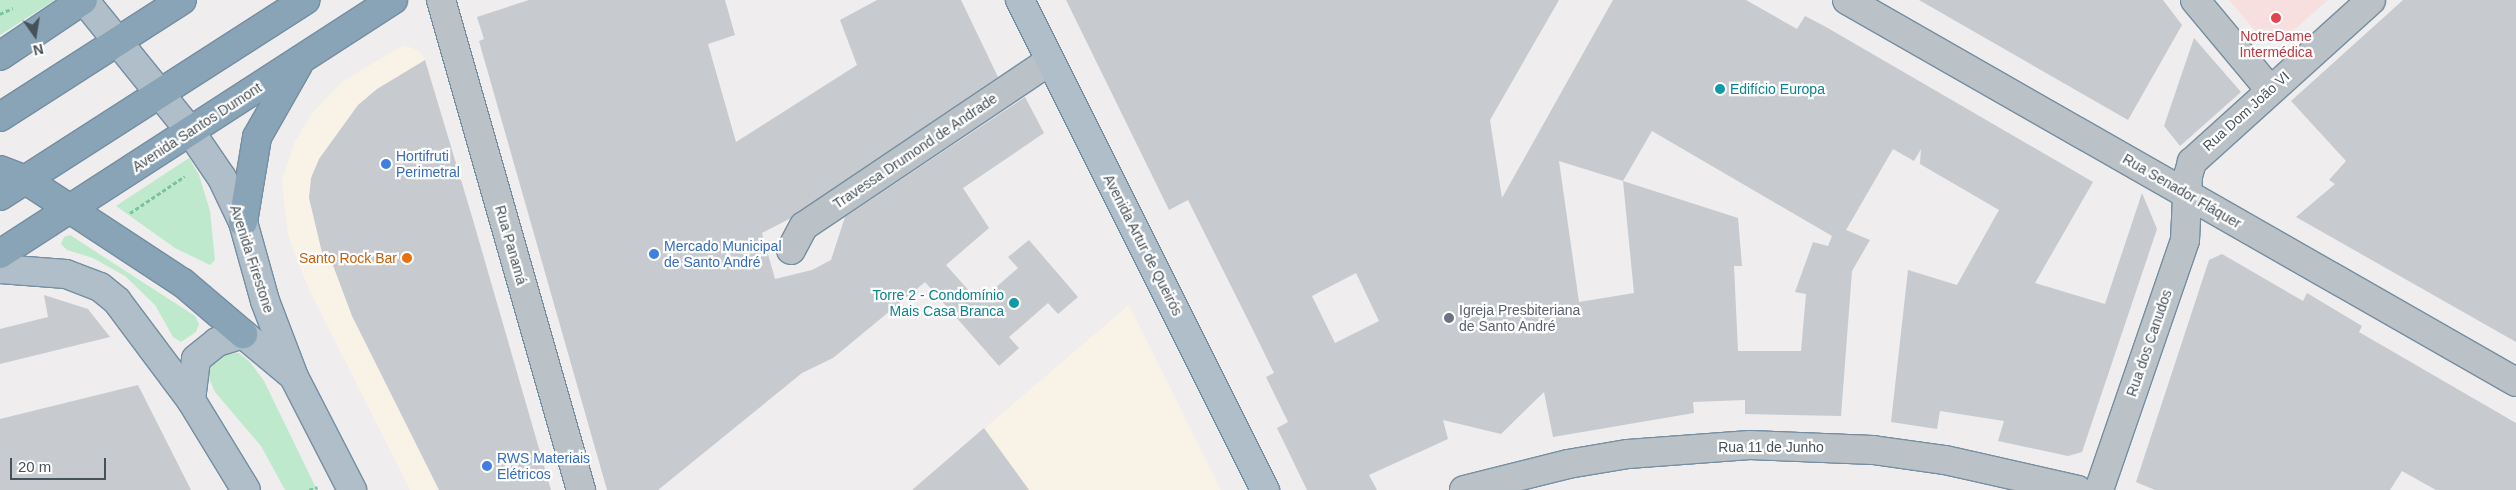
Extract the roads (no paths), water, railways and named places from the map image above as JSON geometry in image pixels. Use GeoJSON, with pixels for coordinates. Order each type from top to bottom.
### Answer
{"type":"FeatureCollection","features":[{"type":"Feature","properties":{"kind":"highway"},"geometry":{"type":"LineString","coordinates":[[0,56],[83,0]]}},
{"type":"Feature","properties":{"kind":"highway"},"geometry":{"type":"LineString","coordinates":[[0,117],[116,40],[182,0]]}},
{"type":"Feature","properties":{"kind":"highway"},"geometry":{"type":"LineString","coordinates":[[0,196],[305,0]]}},
{"type":"Feature","properties":{"kind":"highway","name":"Avenida Santos Dumont"},"geometry":{"type":"LineString","coordinates":[[0,254],[393,0]]}},
{"type":"Feature","properties":{"kind":"highway"},"geometry":{"type":"LineString","coordinates":[[243,222],[257,137],[300,61]]}},
{"type":"Feature","properties":{"kind":"highway"},"geometry":{"type":"LineString","coordinates":[[0,170],[26,180],[183,284],[243,334]]}},
{"type":"Feature","properties":{"kind":"main road","name":"Avenida Firestone"},"geometry":{"type":"LineString","coordinates":[[83,0],[190,131],[210,159],[243,222],[264,301],[294,377],[352,490]]}},
{"type":"Feature","properties":{"kind":"main road","name":"Avenida Artur de Queirós"},"geometry":{"type":"LineString","coordinates":[[1020,0],[1265,490]]}},
{"type":"Feature","properties":{"kind":"main road"},"geometry":{"type":"LineString","coordinates":[[0,269],[66,274],[100,287],[132,318],[191,400],[246,490]]}},
{"type":"Feature","properties":{"kind":"main road"},"geometry":{"type":"LineString","coordinates":[[191,400],[196,359],[217,342],[243,334],[294,377]]}},
{"type":"Feature","properties":{"kind":"street","name":"Rua Panamá"},"geometry":{"type":"LineString","coordinates":[[441,0],[581,490]]}},
{"type":"Feature","properties":{"kind":"street","name":"Rua Senador Fláquer"},"geometry":{"type":"LineString","coordinates":[[1847,0],[2516,382]]}},
{"type":"Feature","properties":{"kind":"street"},"geometry":{"type":"LineString","coordinates":[[2196,0],[2270,90]]}},
{"type":"Feature","properties":{"kind":"street","name":"Rua Dom João VI"},"geometry":{"type":"LineString","coordinates":[[2187,194],[2188,176],[2198,153],[2371,0]]}},
{"type":"Feature","properties":{"kind":"street","name":"Travessa Drumond de Andrade"},"geometry":{"type":"LineString","coordinates":[[791,250],[804,226],[1050,61]]}},
{"type":"Feature","properties":{"kind":"street","name":"Rua dos Canudos"},"geometry":{"type":"LineString","coordinates":[[2099,490],[2185,240],[2187,194]]}},
{"type":"Feature","properties":{"kind":"street","name":"Rua 11 de Junho"},"geometry":{"type":"LineString","coordinates":[[1464,490],[1568,464],[1628,454],[1750,445],[1812,446],[1909,455],[2078,490]]}},
{"type":"Feature","properties":{"kind":"place","name":"NotreDame Intermédica"},"geometry":{"type":"Point","coordinates":[2276,18]}},
{"type":"Feature","properties":{"kind":"place","name":"Edifício Europa"},"geometry":{"type":"Point","coordinates":[1720,89]}},
{"type":"Feature","properties":{"kind":"place","name":"Hortifruti Perimetral"},"geometry":{"type":"Point","coordinates":[386,164]}},
{"type":"Feature","properties":{"kind":"place","name":"Mercado Municipal de Santo André"},"geometry":{"type":"Point","coordinates":[654,254]}},
{"type":"Feature","properties":{"kind":"place","name":"Santo Rock Bar"},"geometry":{"type":"Point","coordinates":[407,258]}},
{"type":"Feature","properties":{"kind":"place","name":"Torre 2 - Condomínio Mais Casa Branca"},"geometry":{"type":"Point","coordinates":[1014,303]}},
{"type":"Feature","properties":{"kind":"place","name":"Igreja Presbiteriana de Santo André"},"geometry":{"type":"Point","coordinates":[1449,318]}},
{"type":"Feature","properties":{"kind":"place","name":"RWS Materiais Elétricos"},"geometry":{"type":"Point","coordinates":[487,466]}}]}
